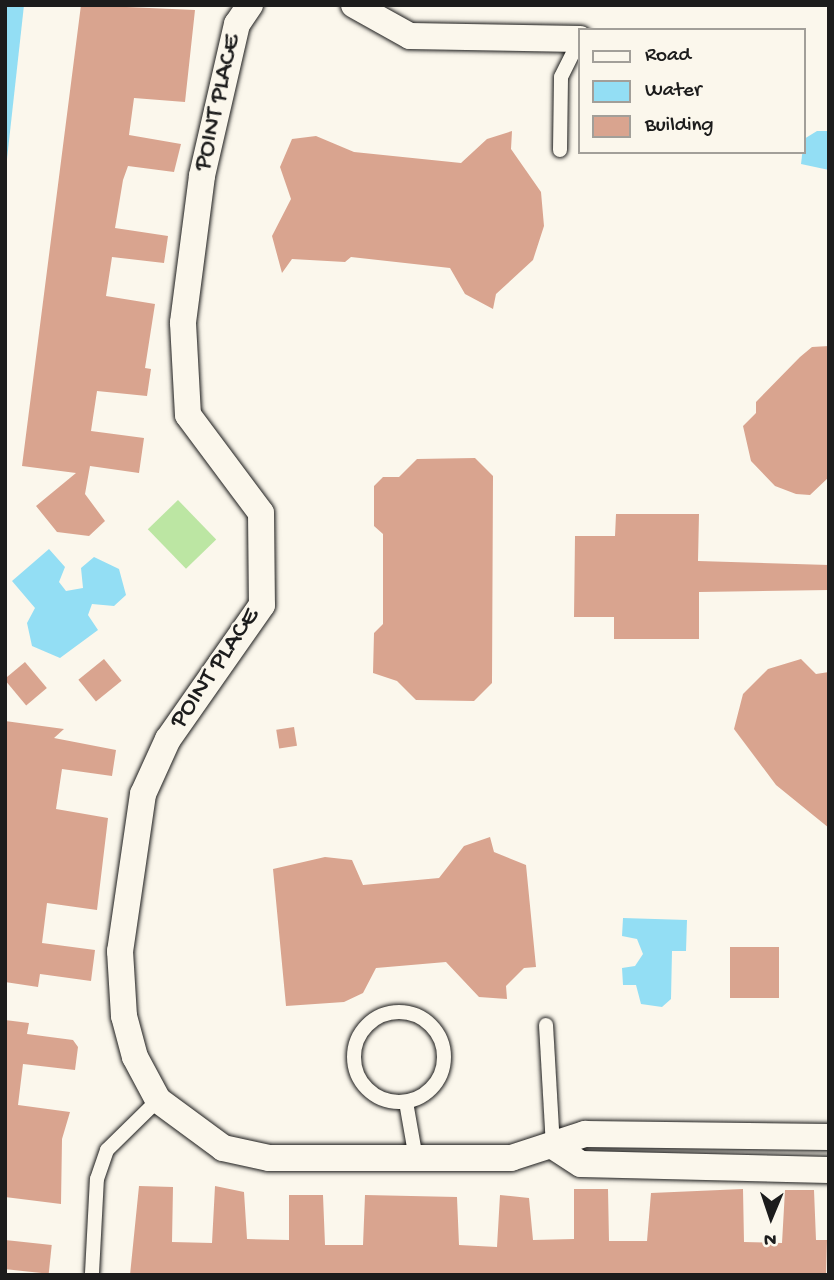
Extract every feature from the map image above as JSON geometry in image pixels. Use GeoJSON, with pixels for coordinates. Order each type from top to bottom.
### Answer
{"type":"FeatureCollection","features":[{"type":"Feature","properties":{"kind":"street","name":"POINT PLACE"},"geometry":{"type":"LineString","coordinates":[[158,1101],[135,1057],[124,1016],[120,950],[143,794],[168,739],[262,605],[261,513],[188,415],[183,323],[202,176],[237,24],[250,5]]}},
{"type":"Feature","properties":{"kind":"street"},"geometry":{"type":"LineString","coordinates":[[354,5],[410,36],[578,39]]}},
{"type":"Feature","properties":{"kind":"street"},"geometry":{"type":"LineString","coordinates":[[158,1101],[223,1148],[269,1158],[511,1158],[585,1134],[829,1138]]}},
{"type":"Feature","properties":{"kind":"street"},"geometry":{"type":"LineString","coordinates":[[553,1146],[581,1164],[829,1170]]}},
{"type":"Feature","properties":{"kind":"lane"},"geometry":{"type":"LineString","coordinates":[[560,150],[561,77],[578,43]]}},
{"type":"Feature","properties":{"kind":"lane"},"geometry":{"type":"LineString","coordinates":[[387,1013],[417,1016],[443,1049],[436,1083],[406,1102],[376,1097],[356,1074],[359,1037],[387,1013]]}},
{"type":"Feature","properties":{"kind":"lane"},"geometry":{"type":"LineString","coordinates":[[546,1026],[553,1146]]}},
{"type":"Feature","properties":{"kind":"lane"},"geometry":{"type":"LineString","coordinates":[[92,1273],[97,1179],[107,1150],[158,1101]]}},
{"type":"Feature","properties":{"kind":"lane"},"geometry":{"type":"LineString","coordinates":[[406,1102],[416,1159]]}},
{"type":"Feature","properties":{"kind":"green space"},"geometry":{"type":"Polygon","coordinates":[[[178,500],[216,540],[186,569],[148,529],[178,500]]]}},
{"type":"Feature","properties":{"kind":"water"},"geometry":{"type":"Polygon","coordinates":[[[5,5],[24,5],[5,177],[5,5]]]}},
{"type":"Feature","properties":{"kind":"water"},"geometry":{"type":"Polygon","coordinates":[[[817,131],[829,131],[829,170],[801,164],[802,154],[806,154],[806,138],[817,131]]]}},
{"type":"Feature","properties":{"kind":"water"},"geometry":{"type":"Polygon","coordinates":[[[49,549],[65,567],[59,582],[66,591],[83,588],[81,568],[94,557],[119,569],[126,595],[114,606],[92,604],[88,615],[98,630],[60,658],[32,646],[27,623],[35,608],[12,581],[49,549]]]}},
{"type":"Feature","properties":{"kind":"water"},"geometry":{"type":"Polygon","coordinates":[[[623,918],[687,920],[686,951],[672,951],[671,999],[662,1007],[641,1004],[636,985],[623,985],[622,968],[635,966],[643,954],[637,939],[622,936],[623,918]]]}},
{"type":"Feature","properties":{"kind":"building"},"geometry":{"type":"Polygon","coordinates":[[[81,5],[195,10],[185,102],[134,98],[129,135],[181,144],[174,172],[128,166],[123,180],[115,228],[168,236],[164,263],[112,257],[106,296],[155,304],[145,368],[151,369],[147,396],[97,391],[91,431],[144,438],[139,473],[90,466],[85,494],[105,521],[89,536],[57,532],[36,506],[76,473],[22,466],[81,5]]]}},
{"type":"Feature","properties":{"kind":"building"},"geometry":{"type":"Polygon","coordinates":[[[512,131],[511,149],[541,192],[544,226],[533,260],[496,294],[493,309],[465,294],[450,268],[351,257],[345,262],[292,259],[282,273],[272,236],[291,199],[280,167],[292,139],[316,136],[354,152],[461,163],[487,139],[512,131]]]}},
{"type":"Feature","properties":{"kind":"building"},"geometry":{"type":"Polygon","coordinates":[[[829,346],[829,477],[810,495],[796,494],[775,486],[751,461],[743,426],[756,413],[756,402],[800,357],[812,347],[829,346]]]}},
{"type":"Feature","properties":{"kind":"building"},"geometry":{"type":"Polygon","coordinates":[[[475,458],[493,476],[492,683],[474,701],[416,700],[397,681],[373,673],[374,633],[383,624],[383,534],[374,526],[374,486],[383,477],[399,477],[417,459],[475,458]]]}},
{"type":"Feature","properties":{"kind":"building"},"geometry":{"type":"Polygon","coordinates":[[[616,514],[699,514],[698,561],[829,565],[829,590],[699,592],[699,639],[614,639],[614,617],[574,617],[575,536],[615,536],[616,514]]]}},
{"type":"Feature","properties":{"kind":"building"},"geometry":{"type":"Polygon","coordinates":[[[104,659],[122,681],[96,702],[78,680],[104,659]]]}},
{"type":"Feature","properties":{"kind":"building"},"geometry":{"type":"Polygon","coordinates":[[[801,659],[816,674],[829,672],[829,828],[776,785],[734,729],[743,694],[768,669],[801,659]]]}},
{"type":"Feature","properties":{"kind":"building"},"geometry":{"type":"Polygon","coordinates":[[[25,662],[47,688],[26,705],[5,680],[25,662]]]}},
{"type":"Feature","properties":{"kind":"building"},"geometry":{"type":"Polygon","coordinates":[[[5,721],[64,729],[54,738],[116,750],[112,776],[62,769],[56,809],[108,818],[97,910],[47,903],[42,943],[95,950],[91,981],[40,974],[38,987],[5,982],[5,721]]]}},
{"type":"Feature","properties":{"kind":"building"},"geometry":{"type":"Polygon","coordinates":[[[294,727],[297,746],[279,749],[276,730],[294,727]]]}},
{"type":"Feature","properties":{"kind":"building"},"geometry":{"type":"Polygon","coordinates":[[[490,837],[494,852],[526,865],[536,967],[524,968],[506,986],[507,999],[479,997],[446,962],[376,968],[363,993],[344,1002],[286,1006],[273,869],[325,857],[352,860],[363,885],[439,878],[464,846],[490,837]]]}},
{"type":"Feature","properties":{"kind":"building"},"geometry":{"type":"Polygon","coordinates":[[[730,947],[779,947],[779,998],[730,998],[730,947]]]}},
{"type":"Feature","properties":{"kind":"building"},"geometry":{"type":"Polygon","coordinates":[[[5,1020],[29,1023],[27,1034],[73,1040],[78,1047],[75,1070],[23,1064],[18,1105],[70,1112],[62,1139],[61,1204],[5,1197],[5,1020]]]}},
{"type":"Feature","properties":{"kind":"building"},"geometry":{"type":"Polygon","coordinates":[[[139,1186],[173,1187],[172,1242],[212,1243],[215,1186],[244,1192],[247,1239],[289,1240],[289,1195],[323,1195],[325,1245],[363,1245],[365,1195],[457,1197],[459,1245],[497,1247],[500,1195],[529,1198],[533,1240],[574,1239],[574,1189],[608,1189],[609,1241],[647,1241],[651,1193],[743,1189],[744,1242],[782,1243],[785,1190],[814,1190],[816,1240],[827,1240],[826,1275],[130,1275],[139,1186]]]}},
{"type":"Feature","properties":{"kind":"building"},"geometry":{"type":"Polygon","coordinates":[[[5,1240],[52,1245],[49,1274],[5,1269],[5,1240]]]}}]}
